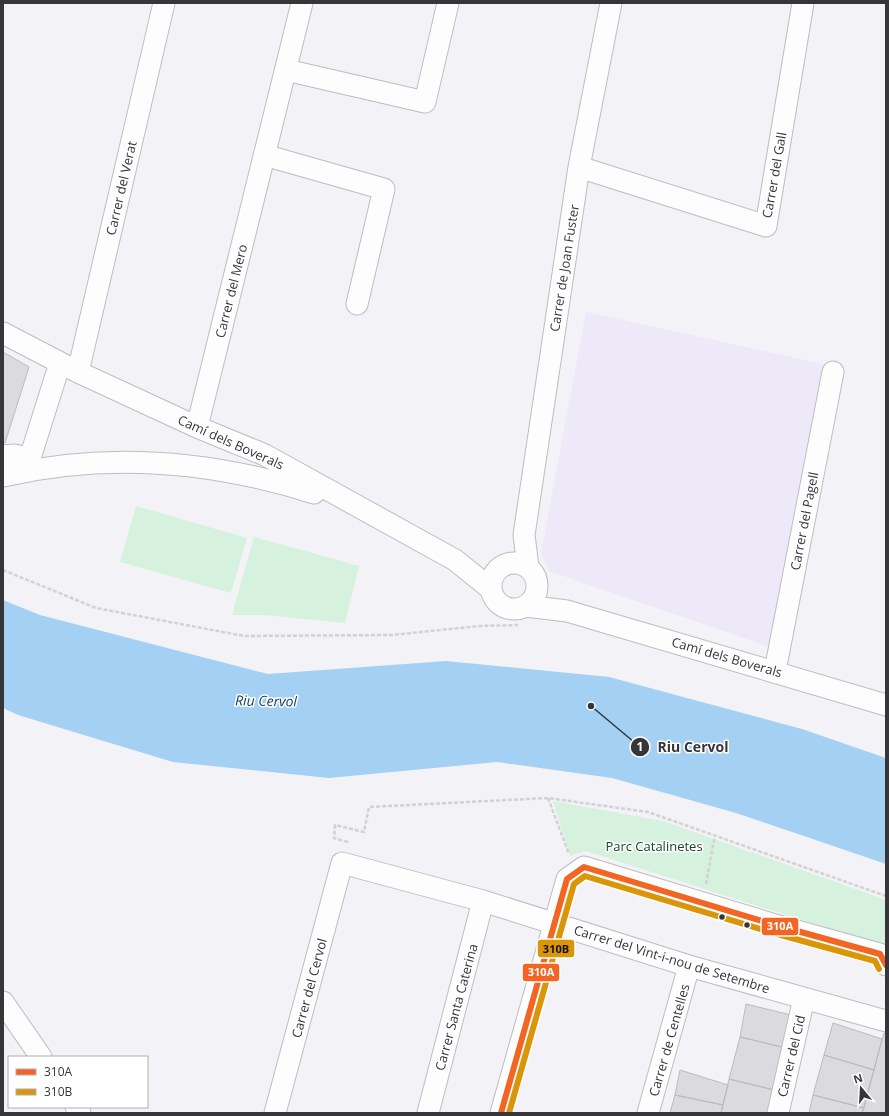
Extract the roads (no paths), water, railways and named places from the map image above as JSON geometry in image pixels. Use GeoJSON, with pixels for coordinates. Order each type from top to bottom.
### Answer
{"type":"FeatureCollection","features":[{"type":"Feature","properties":{"kind":"street","name":"Carrer del Verat"},"geometry":{"type":"LineString","coordinates":[[31,464],[69,367],[164,3]]}},
{"type":"Feature","properties":{"kind":"street","name":"Carrer del Mero"},"geometry":{"type":"LineString","coordinates":[[197,427],[302,3]]}},
{"type":"Feature","properties":{"kind":"street"},"geometry":{"type":"LineString","coordinates":[[286,70],[425,102],[448,3]]}},
{"type":"Feature","properties":{"kind":"street","name":"Carrer de Joan Fuster"},"geometry":{"type":"LineString","coordinates":[[533,575],[524,535],[579,167],[612,3]]}},
{"type":"Feature","properties":{"kind":"street","name":"Carrer del Gall"},"geometry":{"type":"LineString","coordinates":[[579,167],[766,226],[803,3]]}},
{"type":"Feature","properties":{"kind":"street"},"geometry":{"type":"LineString","coordinates":[[264,155],[384,189],[358,304]]}},
{"type":"Feature","properties":{"kind":"street","name":"Camí dels Boverals"},"geometry":{"type":"LineString","coordinates":[[3,333],[69,367],[197,427],[265,456],[455,560],[490,589]]}},
{"type":"Feature","properties":{"kind":"street","name":"Carrer del Pagell"},"geometry":{"type":"LineString","coordinates":[[775,671],[833,372]]}},
{"type":"Feature","properties":{"kind":"street"},"geometry":{"type":"LineString","coordinates":[[3,456],[14,455],[31,464]]}},
{"type":"Feature","properties":{"kind":"street"},"geometry":{"type":"LineString","coordinates":[[3,476],[31,464],[107,462],[171,463],[225,470],[277,481],[359,507]]}},
{"type":"Feature","properties":{"kind":"street","name":"Carrer de Joan Fuster"},"geometry":{"type":"LineString","coordinates":[[503,566],[524,535]]}},
{"type":"Feature","properties":{"kind":"street","name":"Camí dels Boverals"},"geometry":{"type":"LineString","coordinates":[[455,560],[503,566]]}},
{"type":"Feature","properties":{"kind":"street"},"geometry":{"type":"LineString","coordinates":[[515,562],[533,575],[535,596],[525,616],[513,609],[501,606],[492,595],[490,589],[493,576],[503,566],[515,562]]}},
{"type":"Feature","properties":{"kind":"street","name":"Camí dels Boverals"},"geometry":{"type":"LineString","coordinates":[[533,575],[567,611]]}},
{"type":"Feature","properties":{"kind":"street","name":"Camí dels Boverals"},"geometry":{"type":"LineString","coordinates":[[525,616],[567,611],[775,671],[886,705]]}},
{"type":"Feature","properties":{"kind":"street","name":"Carrer del Vint-i-nou de Setembre"},"geometry":{"type":"LineString","coordinates":[[342,863],[483,901],[689,966],[886,1021]]}},
{"type":"Feature","properties":{"kind":"street","name":"Carrer del Cervol"},"geometry":{"type":"LineString","coordinates":[[275,1113],[342,863]]}},
{"type":"Feature","properties":{"kind":"street"},"geometry":{"type":"LineString","coordinates":[[501,1113],[567,879],[584,867],[772,924],[880,954],[886,966]]}},
{"type":"Feature","properties":{"kind":"street","name":"Carrer Santa Caterina"},"geometry":{"type":"LineString","coordinates":[[428,1113],[483,901]]}},
{"type":"Feature","properties":{"kind":"street","name":"Carrer de Centelles"},"geometry":{"type":"LineString","coordinates":[[648,1113],[689,966]]}},
{"type":"Feature","properties":{"kind":"street","name":"Carrer del Cid"},"geometry":{"type":"LineString","coordinates":[[778,1113],[804,998]]}},
{"type":"Feature","properties":{"kind":"street"},"geometry":{"type":"LineString","coordinates":[[3,1002],[41,1056]]}},
{"type":"Feature","properties":{"kind":"water"},"geometry":{"type":"Polygon","coordinates":[[[3,600],[40,615],[268,674],[446,661],[609,677],[802,729],[886,758],[886,864],[736,813],[612,778],[497,762],[329,778],[173,762],[18,715],[3,708],[3,600]]]}},
{"type":"Feature","properties":{"kind":"place","name":"Riu Cervol"},"geometry":{"type":"Point","coordinates":[591,706]}},
{"type":"Feature","properties":{"kind":"park label","name":"Parc Catalinetes"},"geometry":{"type":"Point","coordinates":[654,846]}}]}
